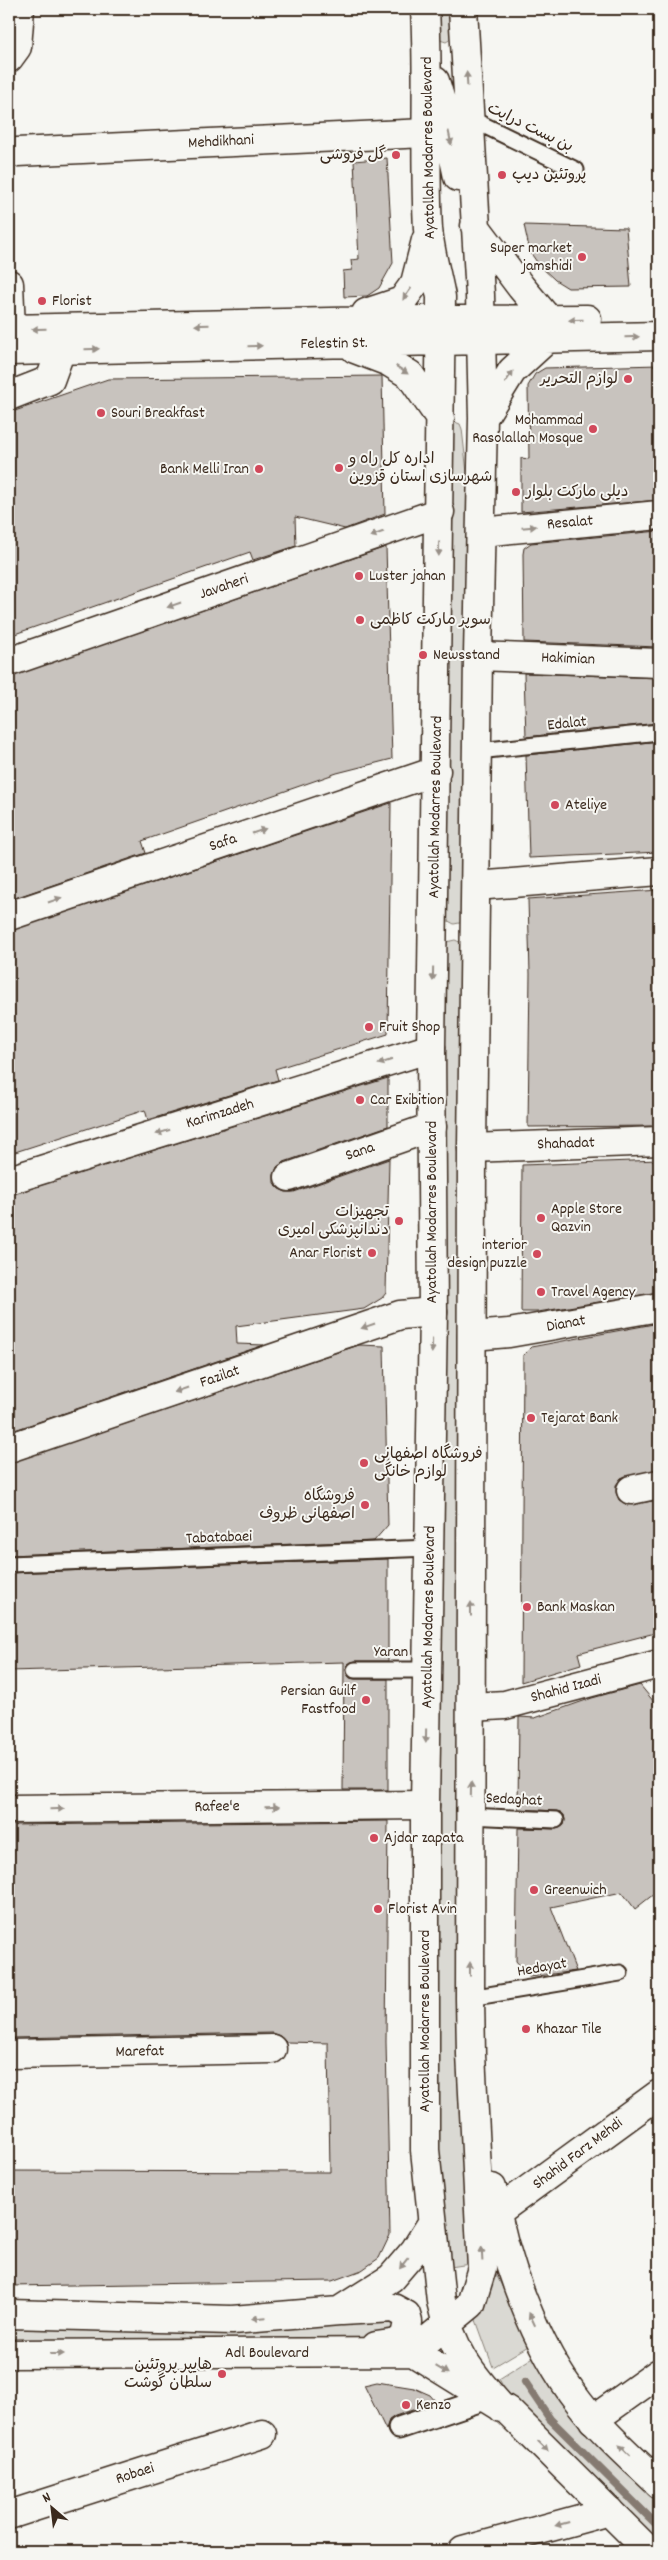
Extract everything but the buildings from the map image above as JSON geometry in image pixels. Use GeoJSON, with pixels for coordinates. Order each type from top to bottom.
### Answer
{"type":"FeatureCollection","features":[{"type":"Feature","properties":{"kind":"main road"},"geometry":{"type":"LineString","coordinates":[[9,58],[17,47],[20,9]]}},
{"type":"Feature","properties":{"kind":"main road","name":"Ayatollah Modarres Boulevard"},"geometry":{"type":"LineString","coordinates":[[412,2352],[471,2304],[482,2262],[471,2054],[470,1816],[472,1707],[472,1148],[479,578],[483,418],[460,337],[441,297],[428,232],[425,9]]}},
{"type":"Feature","properties":{"kind":"main road"},"geometry":{"type":"LineString","coordinates":[[431,9],[435,36],[446,42],[454,36],[455,9]]}},
{"type":"Feature","properties":{"kind":"main road","name":"Ayatollah Modarres Boulevard"},"geometry":{"type":"LineString","coordinates":[[463,9],[475,226],[460,337],[440,418],[431,1048],[433,1312],[425,1805],[425,2150],[432,2222],[446,2324],[458,2352],[467,2368],[500,2406],[649,2551]]}},
{"type":"Feature","properties":{"kind":"main road"},"geometry":{"type":"LineString","coordinates":[[427,58],[444,107],[459,184],[465,309],[460,337],[470,493],[479,578]]}},
{"type":"Feature","properties":{"kind":"main road","name":"Mehdikhani"},"geometry":{"type":"LineString","coordinates":[[17,152],[426,133]]}},
{"type":"Feature","properties":{"kind":"main road"},"geometry":{"type":"LineString","coordinates":[[475,226],[548,329],[512,371],[483,418]]}},
{"type":"Feature","properties":{"kind":"main road"},"geometry":{"type":"LineString","coordinates":[[340,333],[402,301],[416,283],[428,232]]}},
{"type":"Feature","properties":{"kind":"main road"},"geometry":{"type":"LineString","coordinates":[[9,284],[9,337]]}},
{"type":"Feature","properties":{"kind":"main road","name":"Felestin St."},"geometry":{"type":"LineString","coordinates":[[9,337],[340,333],[460,337],[659,318]]}},
{"type":"Feature","properties":{"kind":"main road","name":"Felestin St."},"geometry":{"type":"LineString","coordinates":[[548,329],[659,336]]}},
{"type":"Feature","properties":{"kind":"main road"},"geometry":{"type":"LineString","coordinates":[[340,333],[410,375],[440,418]]}},
{"type":"Feature","properties":{"kind":"main road","name":"Felestin St."},"geometry":{"type":"LineString","coordinates":[[9,337],[61,350],[340,333]]}},
{"type":"Feature","properties":{"kind":"main road"},"geometry":{"type":"LineString","coordinates":[[9,396],[50,380],[61,350]]}},
{"type":"Feature","properties":{"kind":"main road","name":"Javaheri"},"geometry":{"type":"LineString","coordinates":[[9,662],[440,512]]}},
{"type":"Feature","properties":{"kind":"main road","name":"Resalat"},"geometry":{"type":"LineString","coordinates":[[481,532],[659,515]]}},
{"type":"Feature","properties":{"kind":"main road","name":"Hakimian"},"geometry":{"type":"LineString","coordinates":[[478,656],[659,663]]}},
{"type":"Feature","properties":{"kind":"main road","name":"Safa"},"geometry":{"type":"LineString","coordinates":[[9,916],[436,771]]}},
{"type":"Feature","properties":{"kind":"main road"},"geometry":{"type":"LineString","coordinates":[[476,886],[659,871]]}},
{"type":"Feature","properties":{"kind":"main road"},"geometry":{"type":"LineString","coordinates":[[434,913],[443,920],[454,924],[465,924],[476,920]]}},
{"type":"Feature","properties":{"kind":"main road"},"geometry":{"type":"LineString","coordinates":[[433,945],[444,940],[455,940],[466,943],[475,949]]}},
{"type":"Feature","properties":{"kind":"main road","name":"Karimzadeh"},"geometry":{"type":"LineString","coordinates":[[9,1180],[431,1048]]}},
{"type":"Feature","properties":{"kind":"main road","name":"Sana"},"geometry":{"type":"LineString","coordinates":[[289,1177],[432,1127]]}},
{"type":"Feature","properties":{"kind":"main road","name":"Shahadat"},"geometry":{"type":"LineString","coordinates":[[472,1148],[659,1141]]}},
{"type":"Feature","properties":{"kind":"main road","name":"Dianat"},"geometry":{"type":"LineString","coordinates":[[472,1336],[508,1333],[659,1307]]}},
{"type":"Feature","properties":{"kind":"main road","name":"Fazilat"},"geometry":{"type":"LineString","coordinates":[[9,1448],[400,1315],[433,1312]]}},
{"type":"Feature","properties":{"kind":"main road"},"geometry":{"type":"LineString","coordinates":[[631,1490],[659,1484]]}},
{"type":"Feature","properties":{"kind":"main road"},"geometry":{"type":"LineString","coordinates":[[428,1668],[438,1644],[447,1634],[454,1632],[460,1634],[471,1651]]}},
{"type":"Feature","properties":{"kind":"main road","name":"Shahid Izadi"},"geometry":{"type":"LineString","coordinates":[[472,1707],[505,1704],[656,1669]]}},
{"type":"Feature","properties":{"kind":"main road","name":"Rafee'e"},"geometry":{"type":"LineString","coordinates":[[9,1809],[425,1805]]}},
{"type":"Feature","properties":{"kind":"main road","name":"Marefat"},"geometry":{"type":"LineString","coordinates":[[9,2054],[272,2049]]}},
{"type":"Feature","properties":{"kind":"main road","name":"Ayatollah Modarres Boulevard"},"geometry":{"type":"LineString","coordinates":[[471,2054],[496,2213],[516,2280],[543,2343],[558,2372],[593,2420],[659,2484]]}},
{"type":"Feature","properties":{"kind":"main road","name":"Shahid Farz Mehdi"},"geometry":{"type":"LineString","coordinates":[[496,2213],[659,2094]]}},
{"type":"Feature","properties":{"kind":"main road","name":"Adl Boulevard"},"geometry":{"type":"LineString","coordinates":[[9,2314],[232,2320],[339,2311],[391,2278],[415,2250],[432,2222]]}},
{"type":"Feature","properties":{"kind":"main road"},"geometry":{"type":"LineString","coordinates":[[438,2268],[452,2291],[467,2291],[477,2282]]}},
{"type":"Feature","properties":{"kind":"main road"},"geometry":{"type":"LineString","coordinates":[[332,2352],[392,2344],[401,2340],[407,2332],[406,2316],[398,2310],[386,2308],[339,2311]]}},
{"type":"Feature","properties":{"kind":"main road"},"geometry":{"type":"LineString","coordinates":[[412,2352],[500,2406]]}},
{"type":"Feature","properties":{"kind":"main road","name":"Adl Boulevard"},"geometry":{"type":"LineString","coordinates":[[9,2354],[412,2352]]}},
{"type":"Feature","properties":{"kind":"main road"},"geometry":{"type":"LineString","coordinates":[[593,2420],[659,2373]]}},
{"type":"Feature","properties":{"kind":"main road","name":"Robaei"},"geometry":{"type":"LineString","coordinates":[[9,2515],[262,2434]]}},
{"type":"Feature","properties":{"kind":"main road"},"geometry":{"type":"LineString","coordinates":[[463,2551],[609,2511]]}},
{"type":"Feature","properties":{"kind":"street"},"geometry":{"type":"LineString","coordinates":[[399,2428],[500,2406]]}},
{"type":"Feature","properties":{"kind":"lane","name":"بن بست درایت"},"geometry":{"type":"LineString","coordinates":[[469,118],[576,170]]}},
{"type":"Feature","properties":{"kind":"lane","name":"Edalat"},"geometry":{"type":"LineString","coordinates":[[478,751],[659,732]]}},
{"type":"Feature","properties":{"kind":"lane","name":"Tabatabaei"},"geometry":{"type":"LineString","coordinates":[[9,1564],[430,1548]]}},
{"type":"Feature","properties":{"kind":"lane","name":"Yaran"},"geometry":{"type":"LineString","coordinates":[[355,1670],[428,1668]]}},
{"type":"Feature","properties":{"kind":"lane","name":"Sedaghat"},"geometry":{"type":"LineString","coordinates":[[470,1816],[556,1820]]}},
{"type":"Feature","properties":{"kind":"lane","name":"Hedayat"},"geometry":{"type":"LineString","coordinates":[[470,1998],[620,1973]]}},
{"type":"Feature","properties":{"kind":"shaded area"},"geometry":{"type":"Polygon","coordinates":[[[431,9],[455,9],[454,32],[446,42],[437,39],[431,9]]]}},
{"type":"Feature","properties":{"kind":"shaded area"},"geometry":{"type":"Polygon","coordinates":[[[455,422],[460,424],[462,429],[479,578],[475,920],[454,924],[434,913],[451,424],[455,422]]]}},
{"type":"Feature","properties":{"kind":"shaded area"},"geometry":{"type":"Polygon","coordinates":[[[455,940],[475,949],[482,2262],[438,2269],[433,945],[455,940]]]}},
{"type":"Feature","properties":{"kind":"shaded area"},"geometry":{"type":"Polygon","coordinates":[[[496,2274],[530,2345],[493,2367],[476,2320],[496,2274]]]}},
{"type":"Feature","properties":{"kind":"shaded area"},"geometry":{"type":"Polygon","coordinates":[[[386,2308],[401,2340],[9,2354],[9,2314],[386,2308]]]}},
{"type":"Feature","properties":{"kind":"shaded area"},"geometry":{"type":"Polygon","coordinates":[[[535,2356],[570,2409],[659,2498],[659,2550],[516,2409],[499,2379],[535,2356]]]}},
{"type":"Feature","properties":{"kind":"waterway"},"geometry":{"type":"LineString","coordinates":[[525,2382],[550,2419],[659,2527]]}},
{"type":"Feature","properties":{"kind":"place","name":"گل فروشی"},"geometry":{"type":"Point","coordinates":[396,155]}},
{"type":"Feature","properties":{"kind":"place","name":"پروتئین دیپ"},"geometry":{"type":"Point","coordinates":[502,175]}},
{"type":"Feature","properties":{"kind":"place","name":"Super market jamshidi"},"geometry":{"type":"Point","coordinates":[582,257]}},
{"type":"Feature","properties":{"kind":"place","name":"Florist"},"geometry":{"type":"Point","coordinates":[42,301]}},
{"type":"Feature","properties":{"kind":"place","name":"لوازم التحریر"},"geometry":{"type":"Point","coordinates":[628,379]}},
{"type":"Feature","properties":{"kind":"place","name":"Souri Breakfast"},"geometry":{"type":"Point","coordinates":[101,413]}},
{"type":"Feature","properties":{"kind":"place","name":"Mohammad Rasolallah Mosque"},"geometry":{"type":"Point","coordinates":[593,429]}},
{"type":"Feature","properties":{"kind":"place","name":"اداره کل راه و شهرسازی استان قزوین"},"geometry":{"type":"Point","coordinates":[339,468]}},
{"type":"Feature","properties":{"kind":"place","name":"Bank Melli Iran"},"geometry":{"type":"Point","coordinates":[259,469]}},
{"type":"Feature","properties":{"kind":"place","name":"دیلی مارکت بلوار"},"geometry":{"type":"Point","coordinates":[516,492]}},
{"type":"Feature","properties":{"kind":"place","name":"Luster jahan"},"geometry":{"type":"Point","coordinates":[359,576]}},
{"type":"Feature","properties":{"kind":"place","name":"سوپر مارکت کاظمی"},"geometry":{"type":"Point","coordinates":[360,620]}},
{"type":"Feature","properties":{"kind":"place","name":"Newsstand"},"geometry":{"type":"Point","coordinates":[423,655]}},
{"type":"Feature","properties":{"kind":"place","name":"Ateliye"},"geometry":{"type":"Point","coordinates":[555,805]}},
{"type":"Feature","properties":{"kind":"place","name":"Fruit Shop"},"geometry":{"type":"Point","coordinates":[369,1027]}},
{"type":"Feature","properties":{"kind":"place","name":"Car Exibition"},"geometry":{"type":"Point","coordinates":[360,1100]}},
{"type":"Feature","properties":{"kind":"place","name":"Apple Store Qazvin"},"geometry":{"type":"Point","coordinates":[541,1218]}},
{"type":"Feature","properties":{"kind":"place","name":"تجهیزات دندانپزشکی امیری"},"geometry":{"type":"Point","coordinates":[399,1221]}},
{"type":"Feature","properties":{"kind":"place","name":"Anar Florist"},"geometry":{"type":"Point","coordinates":[372,1253]}},
{"type":"Feature","properties":{"kind":"place","name":"interior design puzzle"},"geometry":{"type":"Point","coordinates":[537,1254]}},
{"type":"Feature","properties":{"kind":"place","name":"Travel Agency"},"geometry":{"type":"Point","coordinates":[541,1292]}},
{"type":"Feature","properties":{"kind":"place","name":"Tejarat Bank"},"geometry":{"type":"Point","coordinates":[531,1418]}},
{"type":"Feature","properties":{"kind":"place","name":"فروشگاه اصفهانی لوازم خانگی"},"geometry":{"type":"Point","coordinates":[364,1463]}},
{"type":"Feature","properties":{"kind":"place","name":"فروشگاه اصفهانی ظروف"},"geometry":{"type":"Point","coordinates":[365,1505]}},
{"type":"Feature","properties":{"kind":"place","name":"Bank Maskan"},"geometry":{"type":"Point","coordinates":[527,1607]}},
{"type":"Feature","properties":{"kind":"place","name":"Persian Guilf Fastfood"},"geometry":{"type":"Point","coordinates":[366,1700]}},
{"type":"Feature","properties":{"kind":"place","name":"Ajdar zapata"},"geometry":{"type":"Point","coordinates":[374,1838]}},
{"type":"Feature","properties":{"kind":"place","name":"Greenwich"},"geometry":{"type":"Point","coordinates":[534,1890]}},
{"type":"Feature","properties":{"kind":"place","name":"Florist Avin"},"geometry":{"type":"Point","coordinates":[378,1909]}},
{"type":"Feature","properties":{"kind":"place","name":"Khazar Tile"},"geometry":{"type":"Point","coordinates":[526,2029]}},
{"type":"Feature","properties":{"kind":"place","name":"هایپر پروتئین سلطان گوشت"},"geometry":{"type":"Point","coordinates":[222,2374]}},
{"type":"Feature","properties":{"kind":"place","name":"Kenzo"},"geometry":{"type":"Point","coordinates":[406,2405]}}]}
